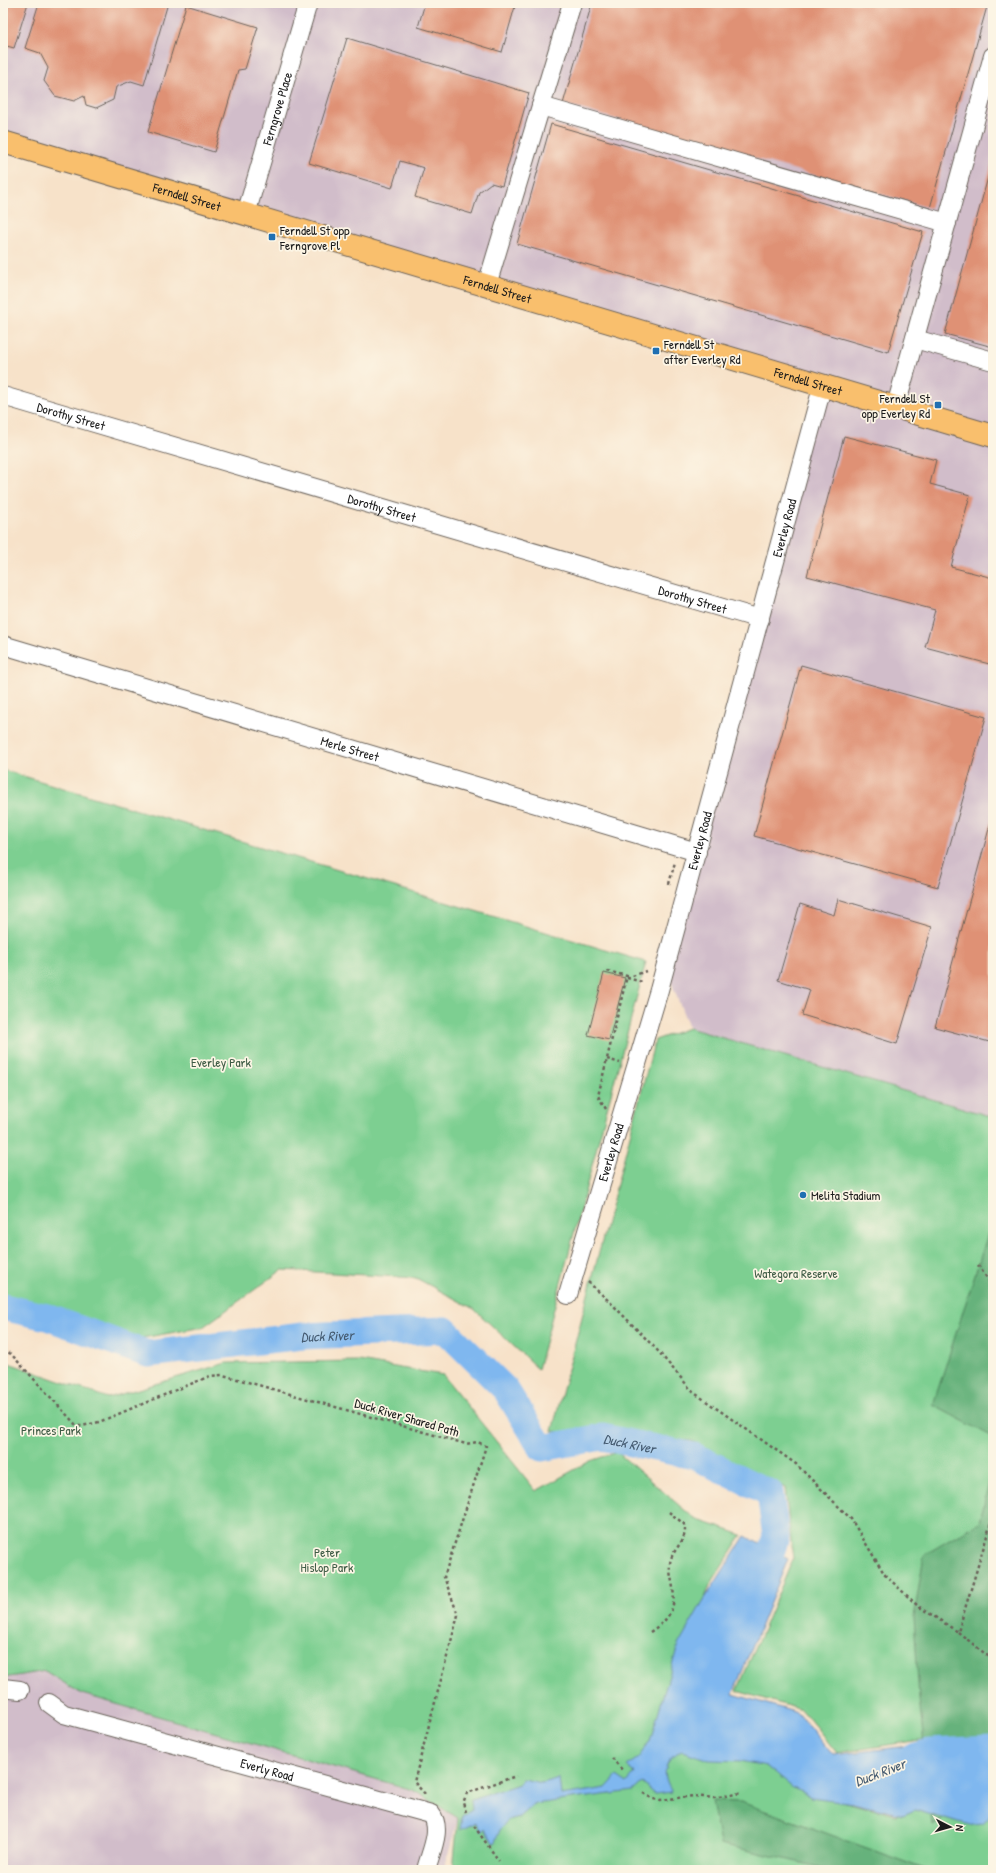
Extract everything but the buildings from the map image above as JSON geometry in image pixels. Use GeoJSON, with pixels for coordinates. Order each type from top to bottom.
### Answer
{"type":"FeatureCollection","features":[{"type":"Feature","properties":{"kind":"main road","name":"Ferndell Street"},"geometry":{"type":"LineString","coordinates":[[3,142],[824,384],[993,436]]}},
{"type":"Feature","properties":{"kind":"street","name":"Ferngrove Place"},"geometry":{"type":"LineString","coordinates":[[246,214],[308,3]]}},
{"type":"Feature","properties":{"kind":"street"},"geometry":{"type":"LineString","coordinates":[[487,285],[572,3]]}},
{"type":"Feature","properties":{"kind":"street"},"geometry":{"type":"LineString","coordinates":[[896,406],[993,56]]}},
{"type":"Feature","properties":{"kind":"street"},"geometry":{"type":"LineString","coordinates":[[541,106],[947,224]]}},
{"type":"Feature","properties":{"kind":"street"},"geometry":{"type":"LineString","coordinates":[[915,339],[993,361]]}},
{"type":"Feature","properties":{"kind":"street","name":"Everley Road"},"geometry":{"type":"LineString","coordinates":[[568,1295],[659,990],[824,384]]}},
{"type":"Feature","properties":{"kind":"street","name":"Dorothy Street"},"geometry":{"type":"LineString","coordinates":[[3,396],[760,619]]}},
{"type":"Feature","properties":{"kind":"street","name":"Merle Street"},"geometry":{"type":"LineString","coordinates":[[3,645],[696,852]]}},
{"type":"Feature","properties":{"kind":"street","name":"Everly Road"},"geometry":{"type":"LineString","coordinates":[[49,1703],[64,1714],[431,1814]]}},
{"type":"Feature","properties":{"kind":"street"},"geometry":{"type":"LineString","coordinates":[[426,1870],[436,1832],[436,1820],[431,1814]]}},
{"type":"Feature","properties":{"kind":"path"},"geometry":{"type":"LineString","coordinates":[[668,887],[676,856]]}},
{"type":"Feature","properties":{"kind":"path"},"geometry":{"type":"LineString","coordinates":[[607,971],[627,976],[627,978],[643,983],[648,964]]}},
{"type":"Feature","properties":{"kind":"path"},"geometry":{"type":"LineString","coordinates":[[627,978],[646,972]]}},
{"type":"Feature","properties":{"kind":"path"},"geometry":{"type":"LineString","coordinates":[[622,1115],[609,1111],[603,1106],[598,1096],[627,978]]}},
{"type":"Feature","properties":{"kind":"path"},"geometry":{"type":"LineString","coordinates":[[978,1265],[993,1287]]}},
{"type":"Feature","properties":{"kind":"path"},"geometry":{"type":"LineString","coordinates":[[575,1271],[610,1302],[657,1350],[693,1392],[796,1464],[851,1519],[885,1575],[918,1606],[958,1632],[988,1656],[993,1658]]}},
{"type":"Feature","properties":{"kind":"path","name":"Duck River Shared Path"},"geometry":{"type":"LineString","coordinates":[[3,1350],[11,1354],[77,1426],[99,1422],[210,1376],[222,1374],[466,1444],[478,1442],[486,1446],[444,1578],[458,1615],[414,1782],[421,1791],[430,1798],[431,1814]]}},
{"type":"Feature","properties":{"kind":"path"},"geometry":{"type":"LineString","coordinates":[[650,1632],[665,1622],[670,1614],[674,1593],[670,1564],[686,1534],[684,1524],[668,1512]]}},
{"type":"Feature","properties":{"kind":"path"},"geometry":{"type":"LineString","coordinates":[[958,1632],[993,1516]]}},
{"type":"Feature","properties":{"kind":"path"},"geometry":{"type":"LineString","coordinates":[[612,1758],[623,1771]]}},
{"type":"Feature","properties":{"kind":"path"},"geometry":{"type":"LineString","coordinates":[[466,1812],[463,1803],[466,1793],[516,1776]]}},
{"type":"Feature","properties":{"kind":"path"},"geometry":{"type":"LineString","coordinates":[[643,1793],[653,1799],[660,1800],[694,1796],[714,1798],[741,1793]]}},
{"type":"Feature","properties":{"kind":"path"},"geometry":{"type":"LineString","coordinates":[[474,1826],[499,1861]]}},
{"type":"Feature","properties":{"kind":"shaded area"},"geometry":{"type":"Polygon","coordinates":[[[3,3],[993,3],[993,1117],[689,1028],[665,966],[823,384],[3,142],[3,3]]]}},
{"type":"Feature","properties":{"kind":"shaded area"},"geometry":{"type":"Polygon","coordinates":[[[45,1671],[82,1694],[413,1790],[458,1818],[444,1870],[3,1870],[3,1678],[45,1671]]]}},
{"type":"Feature","properties":{"kind":"green space","name":"Everley Park"},"geometry":{"type":"Polygon","coordinates":[[[3,770],[646,962],[538,1369],[474,1309],[416,1278],[282,1270],[203,1327],[98,1346],[22,1306],[3,1304],[3,770]]]}},
{"type":"Feature","properties":{"kind":"green space","name":"Wategora Reserve"},"geometry":{"type":"Polygon","coordinates":[[[689,1028],[993,1117],[993,1735],[919,1740],[837,1753],[802,1710],[737,1691],[793,1559],[785,1488],[692,1441],[552,1431],[655,1040],[689,1028]]]}},
{"type":"Feature","properties":{"kind":"green space"},"geometry":{"type":"Polygon","coordinates":[[[993,1218],[993,1437],[933,1405],[993,1218]]]}},
{"type":"Feature","properties":{"kind":"green space"},"geometry":{"type":"Polygon","coordinates":[[[3,1361],[108,1398],[226,1363],[359,1361],[443,1375],[536,1491],[590,1461],[617,1452],[695,1519],[742,1535],[710,1585],[676,1672],[769,1750],[802,1791],[896,1815],[993,1771],[993,1870],[453,1870],[458,1818],[413,1790],[82,1694],[45,1671],[3,1678],[3,1361]]]}},
{"type":"Feature","properties":{"kind":"green space"},"geometry":{"type":"Polygon","coordinates":[[[993,1464],[993,1785],[933,1826],[919,1699],[914,1617],[924,1555],[980,1522],[993,1464]]]}},
{"type":"Feature","properties":{"kind":"green space"},"geometry":{"type":"Polygon","coordinates":[[[712,1801],[741,1802],[927,1870],[826,1870],[819,1867],[720,1844],[712,1801]]]}},
{"type":"Feature","properties":{"kind":"water"},"geometry":{"type":"Polygon","coordinates":[[[745,1536],[788,1559],[733,1694],[798,1713],[833,1755],[908,1746],[921,1763],[993,1755],[993,1812],[983,1823],[965,1825],[915,1810],[903,1815],[853,1803],[811,1797],[793,1788],[766,1766],[741,1761],[709,1760],[682,1751],[671,1759],[666,1768],[666,1780],[672,1792],[655,1794],[642,1783],[633,1791],[535,1804],[520,1817],[508,1820],[501,1828],[494,1844],[484,1829],[481,1832],[475,1823],[460,1830],[462,1816],[472,1810],[471,1800],[519,1784],[524,1779],[541,1783],[559,1778],[561,1795],[606,1788],[617,1776],[627,1783],[635,1773],[627,1766],[638,1758],[650,1741],[678,1645],[702,1603],[745,1536]]]}},
{"type":"Feature","properties":{"kind":"waterway","name":"Duck River"},"geometry":{"type":"LineString","coordinates":[[3,1307],[47,1317],[148,1354],[303,1336],[445,1330],[506,1390],[542,1448],[602,1437],[694,1456],[770,1493],[776,1537],[760,1586]]}},
{"type":"Feature","properties":{"kind":"waterway","name":"Duck River"},"geometry":{"type":"LineString","coordinates":[[883,1770],[910,1758],[930,1752],[993,1749]]}},
{"type":"Feature","properties":{"kind":"place","name":"Ferndell St opp Ferngrove Pl"},"geometry":{"type":"Point","coordinates":[272,237]}},
{"type":"Feature","properties":{"kind":"place","name":"Ferndell St after Everley Rd"},"geometry":{"type":"Point","coordinates":[656,351]}},
{"type":"Feature","properties":{"kind":"place","name":"Ferndell St opp Everley Rd"},"geometry":{"type":"Point","coordinates":[938,405]}},
{"type":"Feature","properties":{"kind":"place","name":"Melita Stadium"},"geometry":{"type":"Point","coordinates":[803,1195]}},
{"type":"Feature","properties":{"kind":"park label","name":"Princes Park"},"geometry":{"type":"Point","coordinates":[51,1430]}},
{"type":"Feature","properties":{"kind":"park label","name":"Peter Hislop Park"},"geometry":{"type":"Point","coordinates":[327,1560]}}]}
